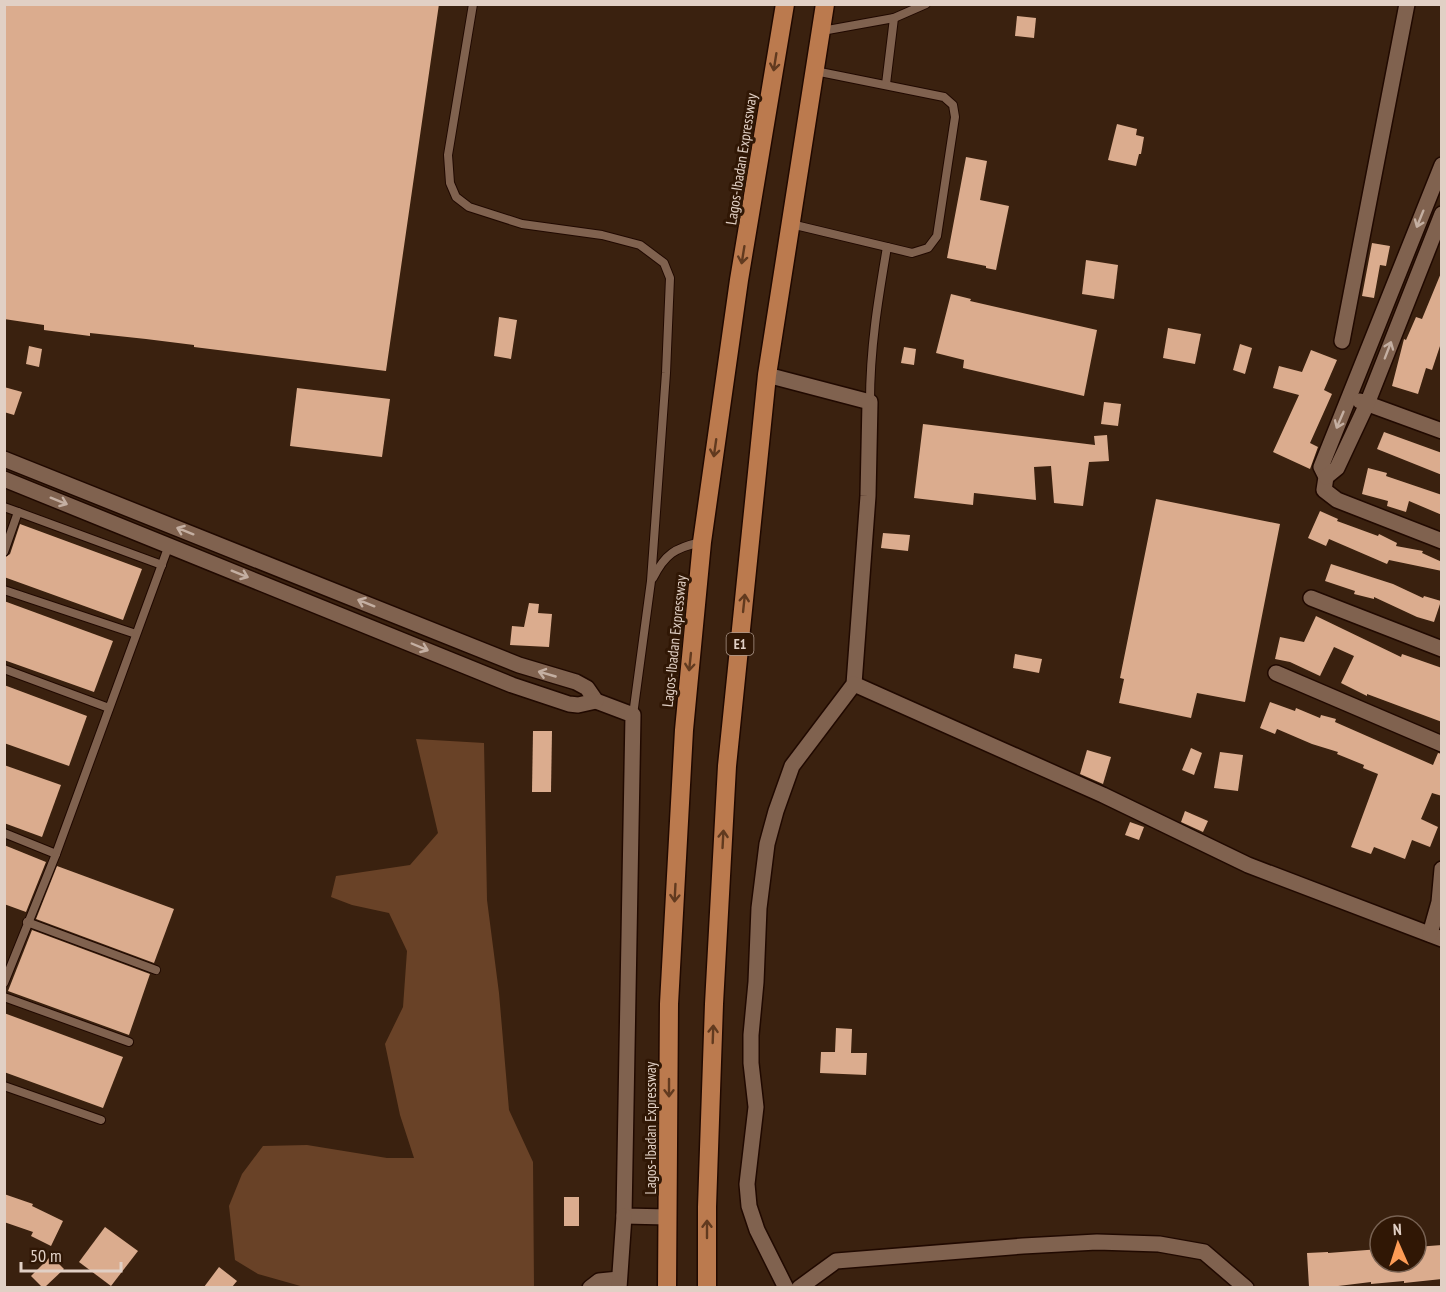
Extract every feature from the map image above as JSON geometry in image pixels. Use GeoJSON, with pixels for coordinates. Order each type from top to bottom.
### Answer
{"type":"FeatureCollection","features":[{"type":"Feature","properties":{"kind":"highway","name":"Lagos-Ibadan Expressway"},"geometry":{"type":"LineString","coordinates":[[667,1287],[669,1004],[684,730],[702,542],[739,280],[785,4]]}},
{"type":"Feature","properties":{"kind":"highway","name":"E1"},"geometry":{"type":"LineString","coordinates":[[707,1287],[707,1207],[714,1004],[727,766],[767,375],[825,4]]}},
{"type":"Feature","properties":{"kind":"street"},"geometry":{"type":"LineString","coordinates":[[1342,341],[1407,4]]}},
{"type":"Feature","properties":{"kind":"street"},"geometry":{"type":"LineString","coordinates":[[1326,477],[1321,467],[1323,460],[1442,165]]}},
{"type":"Feature","properties":{"kind":"street"},"geometry":{"type":"LineString","coordinates":[[1442,214],[1367,404],[1337,468],[1326,477],[1323,490],[1337,500],[1442,541]]}},
{"type":"Feature","properties":{"kind":"street"},"geometry":{"type":"LineString","coordinates":[[767,375],[870,402],[868,496],[854,684],[792,766],[767,844],[759,908],[751,1035],[751,1063],[756,1107],[747,1184],[749,1206],[757,1230],[786,1287]]}},
{"type":"Feature","properties":{"kind":"street"},"geometry":{"type":"LineString","coordinates":[[1349,397],[1442,431]]}},
{"type":"Feature","properties":{"kind":"street"},"geometry":{"type":"LineString","coordinates":[[4,459],[519,665],[576,682],[587,688],[596,701]]}},
{"type":"Feature","properties":{"kind":"street"},"geometry":{"type":"LineString","coordinates":[[4,479],[512,685],[569,704],[578,705],[596,701],[633,715],[624,1216],[619,1283],[599,1281],[590,1287]]}},
{"type":"Feature","properties":{"kind":"street"},"geometry":{"type":"LineString","coordinates":[[1311,598],[1442,649]]}},
{"type":"Feature","properties":{"kind":"street"},"geometry":{"type":"LineString","coordinates":[[1276,673],[1442,744]]}},
{"type":"Feature","properties":{"kind":"street"},"geometry":{"type":"LineString","coordinates":[[854,684],[1103,795],[1248,865],[1436,937],[1441,878]]}},
{"type":"Feature","properties":{"kind":"street"},"geometry":{"type":"LineString","coordinates":[[624,1216],[668,1216]]}},
{"type":"Feature","properties":{"kind":"street"},"geometry":{"type":"LineString","coordinates":[[799,1287],[836,1261],[1098,1242],[1159,1244],[1204,1251],[1246,1287]]}},
{"type":"Feature","properties":{"kind":"lane"},"geometry":{"type":"LineString","coordinates":[[473,4],[448,155],[450,183],[456,197],[469,207],[522,224],[602,235],[640,245],[664,263],[670,278],[666,373],[651,581],[633,715]]}},
{"type":"Feature","properties":{"kind":"lane"},"geometry":{"type":"LineString","coordinates":[[820,31],[894,18],[926,4]]}},
{"type":"Feature","properties":{"kind":"lane"},"geometry":{"type":"LineString","coordinates":[[886,84],[894,18]]}},
{"type":"Feature","properties":{"kind":"lane"},"geometry":{"type":"LineString","coordinates":[[790,224],[912,252],[928,248],[937,236],[955,117],[953,105],[944,97],[814,70]]}},
{"type":"Feature","properties":{"kind":"lane"},"geometry":{"type":"LineString","coordinates":[[870,402],[874,318],[887,247]]}},
{"type":"Feature","properties":{"kind":"lane"},"geometry":{"type":"LineString","coordinates":[[4,507],[162,565]]}},
{"type":"Feature","properties":{"kind":"lane"},"geometry":{"type":"LineString","coordinates":[[4,552],[18,512]]}},
{"type":"Feature","properties":{"kind":"lane"},"geometry":{"type":"LineString","coordinates":[[651,581],[666,557],[672,552],[702,542]]}},
{"type":"Feature","properties":{"kind":"lane"},"geometry":{"type":"LineString","coordinates":[[4,983],[56,854],[169,545]]}},
{"type":"Feature","properties":{"kind":"lane"},"geometry":{"type":"LineString","coordinates":[[4,590],[136,634]]}},
{"type":"Feature","properties":{"kind":"lane"},"geometry":{"type":"LineString","coordinates":[[4,669],[110,708]]}},
{"type":"Feature","properties":{"kind":"lane"},"geometry":{"type":"LineString","coordinates":[[4,833],[56,854]]}},
{"type":"Feature","properties":{"kind":"lane"},"geometry":{"type":"LineString","coordinates":[[27,922],[156,970]]}},
{"type":"Feature","properties":{"kind":"lane"},"geometry":{"type":"LineString","coordinates":[[4,997],[129,1042]]}},
{"type":"Feature","properties":{"kind":"lane"},"geometry":{"type":"LineString","coordinates":[[4,1086],[101,1120]]}},
{"type":"Feature","properties":{"kind":"shaded area"},"geometry":{"type":"Polygon","coordinates":[[[416,739],[484,743],[487,900],[499,993],[509,1110],[533,1162],[534,1287],[304,1287],[258,1274],[235,1260],[229,1206],[242,1174],[263,1146],[307,1145],[387,1158],[414,1158],[400,1115],[385,1044],[403,1007],[407,951],[389,913],[352,905],[331,897],[336,876],[410,865],[438,833],[416,739]]]}},
{"type":"Feature","properties":{"kind":"building"},"geometry":{"type":"Polygon","coordinates":[[[4,4],[439,4],[386,371],[146,339],[90,333],[90,336],[44,330],[44,325],[4,319],[4,4]]]}},
{"type":"Feature","properties":{"kind":"building"},"geometry":{"type":"Polygon","coordinates":[[[1017,16],[1036,18],[1034,38],[1015,36],[1017,16]]]}},
{"type":"Feature","properties":{"kind":"building"},"geometry":{"type":"Polygon","coordinates":[[[1117,124],[1137,129],[1136,135],[1144,137],[1136,166],[1108,160],[1117,124]]]}},
{"type":"Feature","properties":{"kind":"building"},"geometry":{"type":"Polygon","coordinates":[[[966,157],[987,161],[980,200],[1009,206],[996,270],[947,258],[966,157]]]}},
{"type":"Feature","properties":{"kind":"building"},"geometry":{"type":"Polygon","coordinates":[[[1372,243],[1390,246],[1386,266],[1380,265],[1374,298],[1362,296],[1372,243]]]}},
{"type":"Feature","properties":{"kind":"building"},"geometry":{"type":"Polygon","coordinates":[[[1086,260],[1118,265],[1114,299],[1082,294],[1086,260]]]}},
{"type":"Feature","properties":{"kind":"building"},"geometry":{"type":"Polygon","coordinates":[[[1441,273],[1442,340],[1432,370],[1426,368],[1418,394],[1392,386],[1404,339],[1406,340],[1416,317],[1422,319],[1441,273]]]}},
{"type":"Feature","properties":{"kind":"building"},"geometry":{"type":"Polygon","coordinates":[[[951,294],[971,299],[970,301],[1097,330],[1084,396],[963,368],[964,360],[936,353],[951,294]]]}},
{"type":"Feature","properties":{"kind":"building"},"geometry":{"type":"Polygon","coordinates":[[[499,317],[517,320],[511,359],[494,356],[499,317]]]}},
{"type":"Feature","properties":{"kind":"building"},"geometry":{"type":"Polygon","coordinates":[[[1168,328],[1201,334],[1195,364],[1163,358],[1168,328]]]}},
{"type":"Feature","properties":{"kind":"building"},"geometry":{"type":"Polygon","coordinates":[[[1240,344],[1252,348],[1245,374],[1233,370],[1240,344]]]}},
{"type":"Feature","properties":{"kind":"building"},"geometry":{"type":"Polygon","coordinates":[[[29,346],[42,349],[39,367],[26,364],[29,346]]]}},
{"type":"Feature","properties":{"kind":"building"},"geometry":{"type":"Polygon","coordinates":[[[904,347],[916,349],[914,365],[901,363],[904,347]]]}},
{"type":"Feature","properties":{"kind":"building"},"geometry":{"type":"Polygon","coordinates":[[[1311,350],[1337,360],[1324,390],[1332,394],[1310,443],[1318,447],[1310,469],[1273,452],[1299,395],[1273,388],[1279,366],[1302,372],[1311,350]]]}},
{"type":"Feature","properties":{"kind":"building"},"geometry":{"type":"Polygon","coordinates":[[[4,387],[22,392],[14,415],[4,412],[4,387]]]}},
{"type":"Feature","properties":{"kind":"building"},"geometry":{"type":"Polygon","coordinates":[[[297,388],[390,399],[382,457],[290,446],[297,388]]]}},
{"type":"Feature","properties":{"kind":"building"},"geometry":{"type":"Polygon","coordinates":[[[1104,402],[1121,404],[1118,426],[1101,424],[1104,402]]]}},
{"type":"Feature","properties":{"kind":"building"},"geometry":{"type":"Polygon","coordinates":[[[923,424],[1095,445],[1094,436],[1107,435],[1109,461],[1089,462],[1083,506],[1054,503],[1051,466],[1034,467],[1036,500],[974,493],[973,505],[914,498],[923,424]]]}},
{"type":"Feature","properties":{"kind":"building"},"geometry":{"type":"Polygon","coordinates":[[[1384,432],[1442,453],[1442,475],[1377,449],[1384,432]]]}},
{"type":"Feature","properties":{"kind":"building"},"geometry":{"type":"Polygon","coordinates":[[[1368,468],[1387,473],[1386,476],[1442,495],[1442,515],[1409,501],[1406,512],[1387,506],[1388,501],[1362,494],[1368,468]]]}},
{"type":"Feature","properties":{"kind":"building"},"geometry":{"type":"Polygon","coordinates":[[[1156,499],[1280,524],[1245,702],[1197,693],[1191,718],[1119,703],[1124,679],[1120,678],[1156,499]]]}},
{"type":"Feature","properties":{"kind":"building"},"geometry":{"type":"Polygon","coordinates":[[[1320,511],[1338,519],[1337,521],[1378,536],[1379,534],[1397,543],[1396,546],[1423,551],[1422,553],[1442,562],[1442,571],[1389,560],[1387,564],[1329,539],[1326,546],[1308,538],[1320,511]]]}},
{"type":"Feature","properties":{"kind":"building"},"geometry":{"type":"Polygon","coordinates":[[[20,524],[142,569],[123,620],[4,577],[4,558],[10,554],[20,524]]]}},
{"type":"Feature","properties":{"kind":"building"},"geometry":{"type":"Polygon","coordinates":[[[883,533],[910,535],[908,551],[881,548],[883,533]]]}},
{"type":"Feature","properties":{"kind":"building"},"geometry":{"type":"Polygon","coordinates":[[[1331,564],[1393,584],[1423,598],[1424,596],[1441,601],[1434,622],[1417,617],[1374,597],[1374,599],[1354,594],[1355,591],[1325,581],[1331,564]]]}},
{"type":"Feature","properties":{"kind":"building"},"geometry":{"type":"Polygon","coordinates":[[[4,601],[113,641],[94,692],[4,660],[4,601]]]}},
{"type":"Feature","properties":{"kind":"building"},"geometry":{"type":"Polygon","coordinates":[[[529,603],[539,604],[538,613],[552,614],[549,647],[510,645],[512,626],[524,627],[529,603]]]}},
{"type":"Feature","properties":{"kind":"building"},"geometry":{"type":"Polygon","coordinates":[[[1316,616],[1401,657],[1402,654],[1442,668],[1442,722],[1367,694],[1367,696],[1341,683],[1354,656],[1334,647],[1320,676],[1290,662],[1275,659],[1280,637],[1304,642],[1316,616]]]}},
{"type":"Feature","properties":{"kind":"building"},"geometry":{"type":"Polygon","coordinates":[[[1015,654],[1042,659],[1039,673],[1013,668],[1015,654]]]}},
{"type":"Feature","properties":{"kind":"building"},"geometry":{"type":"Polygon","coordinates":[[[4,685],[87,716],[69,766],[4,743],[4,685]]]}},
{"type":"Feature","properties":{"kind":"building"},"geometry":{"type":"Polygon","coordinates":[[[1270,702],[1295,711],[1296,708],[1320,718],[1321,715],[1336,719],[1335,722],[1433,765],[1438,753],[1442,754],[1442,796],[1432,793],[1421,819],[1438,827],[1430,847],[1412,840],[1405,859],[1374,847],[1371,854],[1351,847],[1378,774],[1363,768],[1364,765],[1337,754],[1338,752],[1277,729],[1275,734],[1260,728],[1270,702]]]}},
{"type":"Feature","properties":{"kind":"building"},"geometry":{"type":"Polygon","coordinates":[[[533,731],[552,731],[551,792],[532,792],[533,731]]]}},
{"type":"Feature","properties":{"kind":"building"},"geometry":{"type":"Polygon","coordinates":[[[1191,748],[1202,753],[1194,775],[1182,770],[1191,748]]]}},
{"type":"Feature","properties":{"kind":"building"},"geometry":{"type":"Polygon","coordinates":[[[1087,750],[1111,757],[1103,784],[1080,774],[1087,750]]]}},
{"type":"Feature","properties":{"kind":"building"},"geometry":{"type":"Polygon","coordinates":[[[1220,752],[1243,755],[1238,791],[1214,788],[1220,752]]]}},
{"type":"Feature","properties":{"kind":"building"},"geometry":{"type":"Polygon","coordinates":[[[4,765],[61,785],[42,837],[4,823],[4,765]]]}},
{"type":"Feature","properties":{"kind":"building"},"geometry":{"type":"Polygon","coordinates":[[[1185,811],[1208,821],[1203,832],[1181,822],[1185,811]]]}},
{"type":"Feature","properties":{"kind":"building"},"geometry":{"type":"Polygon","coordinates":[[[1130,822],[1144,827],[1139,840],[1125,835],[1130,822]]]}},
{"type":"Feature","properties":{"kind":"building"},"geometry":{"type":"Polygon","coordinates":[[[4,845],[46,862],[26,912],[4,904],[4,845]]]}},
{"type":"Feature","properties":{"kind":"building"},"geometry":{"type":"Polygon","coordinates":[[[57,866],[174,909],[154,963],[36,919],[57,866]]]}},
{"type":"Feature","properties":{"kind":"building"},"geometry":{"type":"Polygon","coordinates":[[[32,930],[150,974],[129,1035],[8,991],[32,930]]]}},
{"type":"Feature","properties":{"kind":"building"},"geometry":{"type":"Polygon","coordinates":[[[4,1013],[123,1057],[103,1108],[4,1072],[4,1013]]]}},
{"type":"Feature","properties":{"kind":"building"},"geometry":{"type":"Polygon","coordinates":[[[836,1028],[852,1029],[851,1053],[867,1053],[866,1075],[820,1073],[821,1052],[835,1052],[836,1028]]]}},
{"type":"Feature","properties":{"kind":"building"},"geometry":{"type":"Polygon","coordinates":[[[4,1194],[33,1204],[32,1206],[63,1221],[51,1246],[31,1236],[33,1232],[4,1222],[4,1194]]]}},
{"type":"Feature","properties":{"kind":"building"},"geometry":{"type":"Polygon","coordinates":[[[564,1197],[579,1197],[579,1226],[564,1226],[564,1197]]]}},
{"type":"Feature","properties":{"kind":"building"},"geometry":{"type":"Polygon","coordinates":[[[105,1227],[138,1251],[111,1286],[79,1262],[105,1227]]]}},
{"type":"Feature","properties":{"kind":"building"},"geometry":{"type":"Polygon","coordinates":[[[1442,1245],[1442,1279],[1309,1287],[1307,1253],[1368,1250],[1368,1274],[1428,1274],[1428,1246],[1442,1245]]]}},
{"type":"Feature","properties":{"kind":"building"},"geometry":{"type":"Polygon","coordinates":[[[51,1256],[64,1269],[45,1287],[42,1287],[31,1276],[51,1256]]]}},
{"type":"Feature","properties":{"kind":"building"},"geometry":{"type":"Polygon","coordinates":[[[219,1267],[237,1281],[232,1287],[204,1287],[219,1267]]]}}]}
